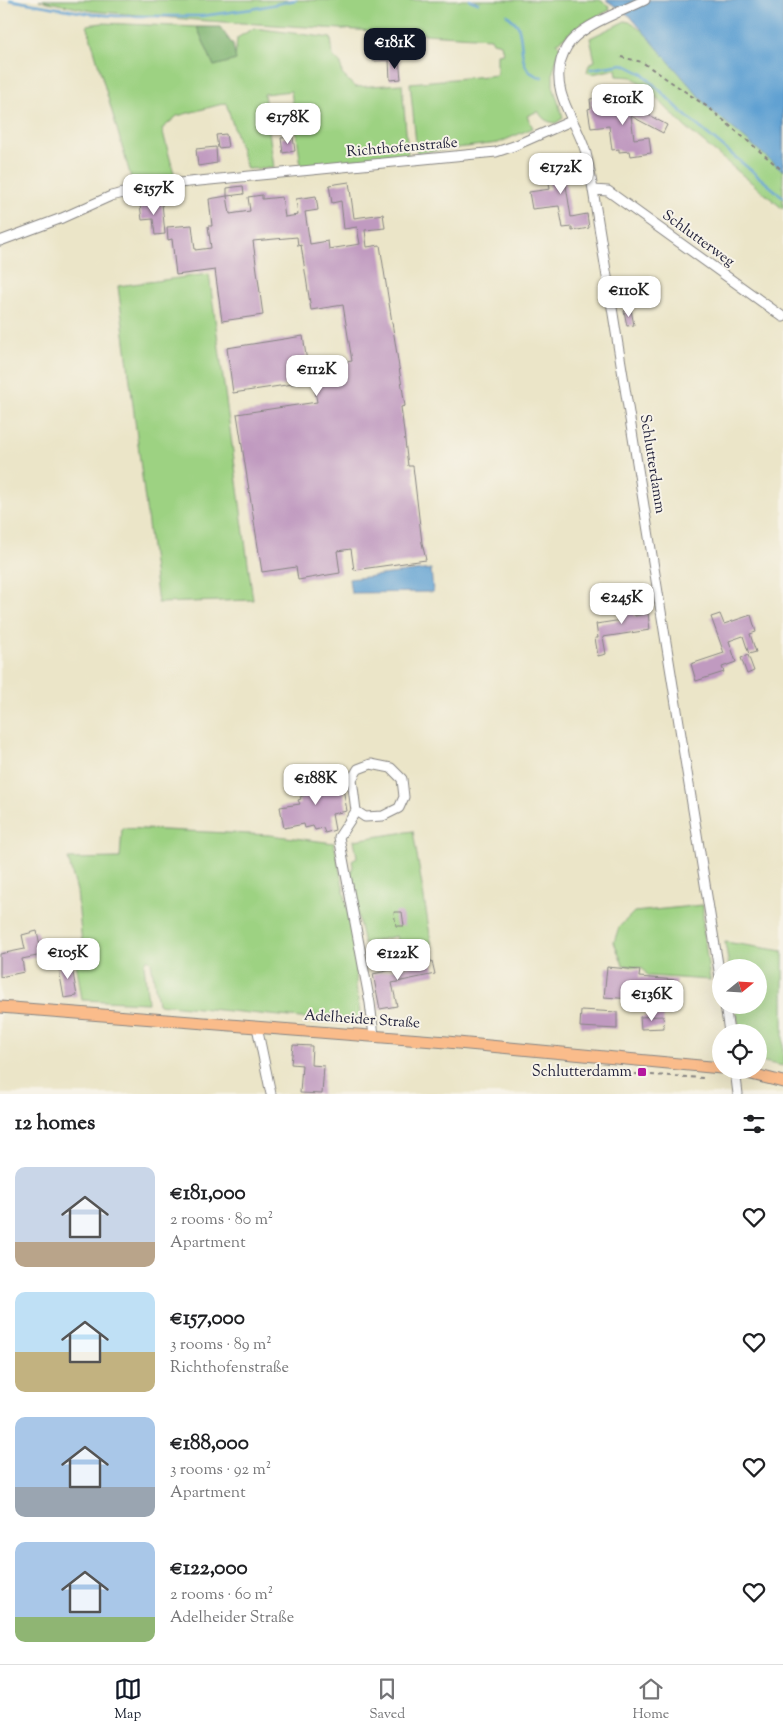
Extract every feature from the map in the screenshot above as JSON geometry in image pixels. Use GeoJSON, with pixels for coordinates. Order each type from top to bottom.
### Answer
{"type":"FeatureCollection","features":[{"type":"Feature","properties":{"kind":"main road","name":"Adelheider Straße"},"geometry":{"type":"LineString","coordinates":[[0,1007],[374,1036],[712,1067]]}},
{"type":"Feature","properties":{"kind":"main road"},"geometry":{"type":"LineString","coordinates":[[767,1078],[783,1082]]}},
{"type":"Feature","properties":{"kind":"street","name":"Schlutterdamm"},"geometry":{"type":"LineString","coordinates":[[645,0],[582,31],[573,39],[564,50],[558,81],[562,100],[586,152],[594,190],[717,959]]}},
{"type":"Feature","properties":{"kind":"street","name":"Richthofenstraße"},"geometry":{"type":"LineString","coordinates":[[0,241],[62,218],[111,196],[132,190],[179,183],[496,152],[571,121]]}},
{"type":"Feature","properties":{"kind":"street","name":"Schlutterweg"},"geometry":{"type":"LineString","coordinates":[[594,190],[608,191],[783,317]]}},
{"type":"Feature","properties":{"kind":"street"},"geometry":{"type":"LineString","coordinates":[[356,811],[365,817],[383,816],[399,808],[404,797],[402,779],[391,768],[372,764],[358,770],[352,779],[356,811],[339,837],[370,1003],[374,1036]]}},
{"type":"Feature","properties":{"kind":"street"},"geometry":{"type":"LineString","coordinates":[[257,1027],[271,1094]]}},
{"type":"Feature","properties":{"kind":"street"},"geometry":{"type":"LineString","coordinates":[[737,1079],[738,1094]]}},
{"type":"Feature","properties":{"kind":"path"},"geometry":{"type":"LineString","coordinates":[[621,57],[642,62],[709,108],[783,171]]}},
{"type":"Feature","properties":{"kind":"path"},"geometry":{"type":"LineString","coordinates":[[635,1074],[704,1078],[705,1076]]}},
{"type":"Feature","properties":{"kind":"green space"},"geometry":{"type":"Polygon","coordinates":[[[39,0],[600,0],[609,6],[610,10],[581,24],[557,43],[560,47],[553,72],[553,86],[563,118],[556,123],[550,122],[543,118],[538,111],[527,116],[533,128],[498,143],[417,153],[410,83],[497,75],[497,54],[503,53],[501,44],[493,42],[491,38],[208,21],[92,11],[39,0]]]}},
{"type":"Feature","properties":{"kind":"green space"},"geometry":{"type":"Polygon","coordinates":[[[783,20],[783,209],[685,127],[648,89],[632,77],[617,76],[616,69],[592,74],[587,72],[589,64],[595,61],[590,38],[625,21],[633,23],[640,30],[644,26],[783,20]]]}},
{"type":"Feature","properties":{"kind":"green space"},"geometry":{"type":"Polygon","coordinates":[[[102,23],[197,27],[214,66],[235,60],[237,38],[254,28],[331,38],[333,56],[341,64],[342,74],[355,87],[402,84],[408,155],[301,166],[291,91],[264,94],[274,168],[247,169],[226,103],[177,116],[162,129],[175,177],[132,181],[87,25],[102,23]]]}},
{"type":"Feature","properties":{"kind":"green space"},"geometry":{"type":"Polygon","coordinates":[[[197,27],[220,27],[233,45],[236,60],[214,66],[197,27]]]}},
{"type":"Feature","properties":{"kind":"green space"},"geometry":{"type":"Polygon","coordinates":[[[209,274],[253,600],[158,603],[118,286],[209,274]]]}},
{"type":"Feature","properties":{"kind":"green space"},"geometry":{"type":"Polygon","coordinates":[[[122,828],[270,835],[334,843],[357,953],[356,987],[362,1024],[158,1004],[151,962],[148,959],[144,963],[148,1003],[82,1000],[75,955],[82,944],[77,891],[68,859],[120,858],[122,828]]]}},
{"type":"Feature","properties":{"kind":"green space"},"geometry":{"type":"Polygon","coordinates":[[[413,831],[434,959],[404,965],[396,936],[364,944],[349,875],[353,867],[352,860],[357,857],[354,840],[413,831]]]}},
{"type":"Feature","properties":{"kind":"green space"},"geometry":{"type":"Polygon","coordinates":[[[703,905],[703,927],[710,980],[648,976],[642,968],[623,965],[614,942],[619,927],[634,912],[703,905]]]}},
{"type":"Feature","properties":{"kind":"green space"},"geometry":{"type":"Polygon","coordinates":[[[725,942],[783,951],[783,1066],[767,1063],[767,1024],[739,1024],[737,1014],[768,1014],[768,959],[728,959],[725,942]]]}},
{"type":"Feature","properties":{"kind":"water"},"geometry":{"type":"Polygon","coordinates":[[[606,0],[783,0],[783,171],[709,108],[630,16],[606,0]]]}},
{"type":"Feature","properties":{"kind":"water"},"geometry":{"type":"Polygon","coordinates":[[[431,569],[433,592],[351,593],[349,579],[431,569]]]}},
{"type":"Feature","properties":{"kind":"building"},"geometry":{"type":"Polygon","coordinates":[[[394,45],[395,60],[373,61],[372,46],[394,45]]]}},
{"type":"Feature","properties":{"kind":"building"},"geometry":{"type":"Polygon","coordinates":[[[399,59],[401,79],[390,80],[389,60],[399,59]]]}},
{"type":"Feature","properties":{"kind":"building"},"geometry":{"type":"Polygon","coordinates":[[[605,97],[606,109],[632,106],[667,125],[663,133],[631,116],[634,139],[649,137],[651,153],[631,156],[630,151],[619,152],[619,149],[612,150],[609,126],[591,128],[588,109],[591,108],[590,99],[605,97]]]}},
{"type":"Feature","properties":{"kind":"building"},"geometry":{"type":"Polygon","coordinates":[[[226,134],[228,147],[218,148],[216,135],[226,134]]]}},
{"type":"Feature","properties":{"kind":"building"},"geometry":{"type":"Polygon","coordinates":[[[293,137],[295,151],[283,153],[281,138],[293,137]]]}},
{"type":"Feature","properties":{"kind":"building"},"geometry":{"type":"Polygon","coordinates":[[[216,147],[217,163],[198,166],[196,149],[216,147]]]}},
{"type":"Feature","properties":{"kind":"building"},"geometry":{"type":"Polygon","coordinates":[[[579,158],[582,177],[565,179],[571,217],[587,214],[589,228],[572,231],[572,227],[563,228],[559,206],[532,209],[529,192],[550,189],[548,177],[558,176],[556,161],[579,158]]]}},
{"type":"Feature","properties":{"kind":"building"},"geometry":{"type":"Polygon","coordinates":[[[349,182],[354,218],[383,214],[385,228],[365,230],[367,247],[380,245],[405,406],[401,407],[408,466],[413,466],[422,543],[426,560],[354,570],[351,549],[337,551],[340,573],[298,580],[296,567],[262,572],[237,414],[317,402],[313,381],[233,393],[227,348],[303,336],[308,368],[352,361],[343,305],[311,310],[301,245],[298,246],[297,237],[253,241],[263,315],[222,321],[215,270],[176,275],[172,239],[168,240],[167,227],[192,225],[195,250],[211,248],[208,226],[212,226],[209,199],[227,196],[230,214],[250,211],[248,197],[262,195],[262,199],[282,197],[285,217],[298,215],[296,199],[316,196],[318,210],[305,212],[310,244],[328,241],[329,249],[360,244],[357,227],[344,229],[341,201],[332,203],[329,185],[349,182]]]}},
{"type":"Feature","properties":{"kind":"building"},"geometry":{"type":"Polygon","coordinates":[[[243,186],[244,194],[227,196],[227,188],[243,186]]]}},
{"type":"Feature","properties":{"kind":"building"},"geometry":{"type":"Polygon","coordinates":[[[162,203],[165,234],[155,235],[153,219],[142,220],[140,205],[162,203]]]}},
{"type":"Feature","properties":{"kind":"building"},"geometry":{"type":"Polygon","coordinates":[[[631,310],[634,325],[627,326],[624,311],[631,310]]]}},
{"type":"Feature","properties":{"kind":"building"},"geometry":{"type":"Polygon","coordinates":[[[605,592],[617,592],[618,600],[605,600],[605,592]]]}},
{"type":"Feature","properties":{"kind":"building"},"geometry":{"type":"Polygon","coordinates":[[[632,600],[635,616],[648,613],[650,630],[603,637],[606,654],[598,656],[595,638],[598,638],[596,624],[622,620],[619,602],[632,600]]]}},
{"type":"Feature","properties":{"kind":"building"},"geometry":{"type":"Polygon","coordinates":[[[720,614],[724,624],[751,615],[756,632],[750,634],[756,652],[749,654],[743,636],[729,641],[736,662],[722,667],[724,672],[696,681],[691,664],[724,653],[711,617],[720,614]]]}},
{"type":"Feature","properties":{"kind":"building"},"geometry":{"type":"Polygon","coordinates":[[[748,655],[754,671],[747,674],[741,658],[748,655]]]}},
{"type":"Feature","properties":{"kind":"building"},"geometry":{"type":"Polygon","coordinates":[[[324,770],[330,791],[343,788],[347,811],[332,814],[335,830],[325,833],[323,828],[315,830],[313,826],[305,828],[304,824],[284,828],[280,807],[300,804],[298,800],[301,799],[300,797],[311,793],[306,776],[324,770]]]}},
{"type":"Feature","properties":{"kind":"building"},"geometry":{"type":"Polygon","coordinates":[[[394,912],[402,912],[404,926],[396,926],[394,912]]]}},
{"type":"Feature","properties":{"kind":"building"},"geometry":{"type":"Polygon","coordinates":[[[37,931],[42,955],[22,959],[24,972],[0,977],[0,954],[25,949],[22,935],[37,931]]]}},
{"type":"Feature","properties":{"kind":"building"},"geometry":{"type":"Polygon","coordinates":[[[71,961],[77,996],[64,998],[58,964],[71,961]]]}},
{"type":"Feature","properties":{"kind":"building"},"geometry":{"type":"Polygon","coordinates":[[[432,961],[435,974],[392,983],[397,1006],[380,1009],[373,974],[432,961]]]}},
{"type":"Feature","properties":{"kind":"building"},"geometry":{"type":"Polygon","coordinates":[[[607,967],[640,970],[639,977],[676,980],[674,1002],[604,997],[607,967]]]}},
{"type":"Feature","properties":{"kind":"building"},"geometry":{"type":"Polygon","coordinates":[[[581,1010],[617,1012],[617,1029],[580,1027],[581,1010]]]}},
{"type":"Feature","properties":{"kind":"building"},"geometry":{"type":"Polygon","coordinates":[[[663,1016],[664,1028],[641,1029],[640,1017],[663,1016]]]}},
{"type":"Feature","properties":{"kind":"building"},"geometry":{"type":"Polygon","coordinates":[[[293,1045],[312,1046],[311,1065],[324,1066],[322,1094],[300,1093],[302,1065],[291,1064],[293,1045]]]}},
{"type":"Feature","properties":{"kind":"waterway"},"geometry":{"type":"LineString","coordinates":[[10,0],[92,14],[116,16],[202,16],[296,0]]}},
{"type":"Feature","properties":{"kind":"waterway"},"geometry":{"type":"LineString","coordinates":[[470,0],[478,3]]}},
{"type":"Feature","properties":{"kind":"waterway"},"geometry":{"type":"LineString","coordinates":[[507,15],[518,26],[523,57],[528,70],[542,77]]}},
{"type":"Feature","properties":{"kind":"waterway"},"geometry":{"type":"LineString","coordinates":[[591,69],[623,64],[643,74],[686,116],[783,197]]}},
{"type":"Feature","properties":{"kind":"place","name":"Schlutterdamm"},"geometry":{"type":"Point","coordinates":[642,1072]}}]}
